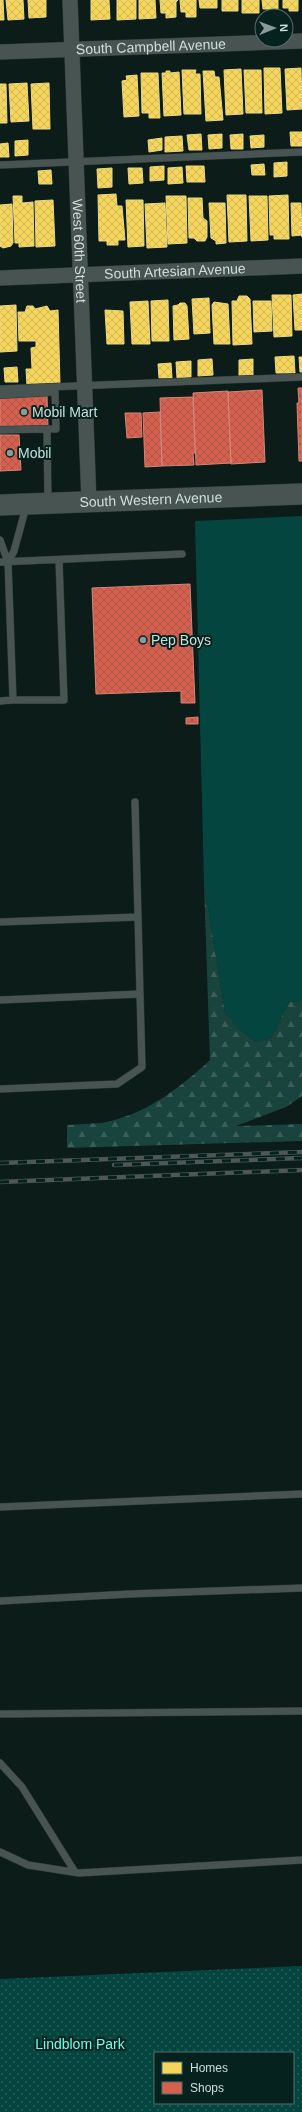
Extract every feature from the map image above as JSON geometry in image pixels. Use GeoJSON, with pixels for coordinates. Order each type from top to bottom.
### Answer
{"type":"FeatureCollection","features":[{"type":"Feature","properties":{"kind":"main road","name":"South Western Avenue"},"geometry":{"type":"LineString","coordinates":[[0,505],[302,494]]}},
{"type":"Feature","properties":{"kind":"street","name":"West 60th Street"},"geometry":{"type":"LineString","coordinates":[[70,0],[89,502]]}},
{"type":"Feature","properties":{"kind":"street","name":"South Campbell Avenue"},"geometry":{"type":"LineString","coordinates":[[0,52],[302,41]]}},
{"type":"Feature","properties":{"kind":"street","name":"South Artesian Avenue"},"geometry":{"type":"LineString","coordinates":[[0,278],[302,266]]}},
{"type":"Feature","properties":{"kind":"lane"},"geometry":{"type":"LineString","coordinates":[[0,165],[302,152]]}},
{"type":"Feature","properties":{"kind":"lane"},"geometry":{"type":"LineString","coordinates":[[0,389],[302,377]]}},
{"type":"Feature","properties":{"kind":"lane"},"geometry":{"type":"LineString","coordinates":[[0,395],[55,392],[56,429],[0,430]]}},
{"type":"Feature","properties":{"kind":"lane"},"geometry":{"type":"LineString","coordinates":[[47,429],[48,504]]}},
{"type":"Feature","properties":{"kind":"lane"},"geometry":{"type":"LineString","coordinates":[[8,562],[14,551],[27,504]]}},
{"type":"Feature","properties":{"kind":"lane"},"geometry":{"type":"LineString","coordinates":[[0,540],[8,562],[13,700]]}},
{"type":"Feature","properties":{"kind":"lane"},"geometry":{"type":"LineString","coordinates":[[0,562],[182,554]]}},
{"type":"Feature","properties":{"kind":"lane"},"geometry":{"type":"LineString","coordinates":[[0,701],[64,700],[59,560]]}},
{"type":"Feature","properties":{"kind":"lane"},"geometry":{"type":"LineString","coordinates":[[0,1089],[117,1084],[142,1067],[135,802]]}},
{"type":"Feature","properties":{"kind":"lane"},"geometry":{"type":"LineString","coordinates":[[0,922],[138,916]]}},
{"type":"Feature","properties":{"kind":"lane"},"geometry":{"type":"LineString","coordinates":[[0,1000],[140,994]]}},
{"type":"Feature","properties":{"kind":"lane"},"geometry":{"type":"LineString","coordinates":[[0,1507],[302,1494]]}},
{"type":"Feature","properties":{"kind":"lane"},"geometry":{"type":"LineString","coordinates":[[0,1601],[130,1594],[302,1588]]}},
{"type":"Feature","properties":{"kind":"lane"},"geometry":{"type":"LineString","coordinates":[[0,1714],[302,1711]]}},
{"type":"Feature","properties":{"kind":"lane"},"geometry":{"type":"LineString","coordinates":[[0,1763],[22,1787],[76,1872]]}},
{"type":"Feature","properties":{"kind":"lane"},"geometry":{"type":"LineString","coordinates":[[0,1852],[28,1866],[76,1872],[302,1860]]}},
{"type":"Feature","properties":{"kind":"green space"},"geometry":{"type":"Polygon","coordinates":[[[302,516],[302,1001],[289,1002],[271,1038],[256,1042],[240,1030],[225,1013],[204,883],[195,521],[302,516]]]}},
{"type":"Feature","properties":{"kind":"green space"},"geometry":{"type":"Polygon","coordinates":[[[204,883],[225,1013],[240,1030],[256,1042],[271,1038],[289,1002],[302,1001],[302,1096],[286,1107],[236,1126],[302,1124],[302,1141],[67,1148],[67,1125],[101,1123],[146,1108],[173,1091],[210,1060],[204,883]]]}},
{"type":"Feature","properties":{"kind":"green space","name":"Lindblom Park"},"geometry":{"type":"Polygon","coordinates":[[[302,1966],[302,2112],[0,2112],[0,1979],[302,1966]]]}},
{"type":"Feature","properties":{"kind":"building: Homes"},"geometry":{"type":"Polygon","coordinates":[[[0,0],[3,0],[4,20],[0,20],[0,0]]]}},
{"type":"Feature","properties":{"kind":"building: Homes"},"geometry":{"type":"Polygon","coordinates":[[[6,0],[23,0],[24,19],[8,20],[6,0]]]}},
{"type":"Feature","properties":{"kind":"building: Homes"},"geometry":{"type":"Polygon","coordinates":[[[28,0],[46,0],[46,17],[29,18],[28,0]]]}},
{"type":"Feature","properties":{"kind":"building: Homes"},"geometry":{"type":"Polygon","coordinates":[[[91,0],[109,0],[110,19],[91,20],[91,0]]]}},
{"type":"Feature","properties":{"kind":"building: Homes"},"geometry":{"type":"Polygon","coordinates":[[[117,0],[136,0],[136,19],[117,20],[117,0]]]}},
{"type":"Feature","properties":{"kind":"building: Homes"},"geometry":{"type":"Polygon","coordinates":[[[139,0],[155,0],[156,18],[139,19],[139,0]]]}},
{"type":"Feature","properties":{"kind":"building: Homes"},"geometry":{"type":"Polygon","coordinates":[[[160,0],[178,0],[176,2],[176,17],[166,18],[166,13],[161,13],[160,0]]]}},
{"type":"Feature","properties":{"kind":"building: Homes"},"geometry":{"type":"Polygon","coordinates":[[[180,0],[196,0],[196,17],[186,17],[186,12],[181,12],[180,0]]]}},
{"type":"Feature","properties":{"kind":"building: Homes"},"geometry":{"type":"Polygon","coordinates":[[[199,0],[217,0],[217,8],[200,8],[199,0]]]}},
{"type":"Feature","properties":{"kind":"building: Homes"},"geometry":{"type":"Polygon","coordinates":[[[222,0],[238,0],[238,11],[222,11],[222,0]]]}},
{"type":"Feature","properties":{"kind":"building: Homes"},"geometry":{"type":"Polygon","coordinates":[[[242,0],[259,0],[259,8],[254,8],[254,13],[242,13],[242,0]]]}},
{"type":"Feature","properties":{"kind":"building: Homes"},"geometry":{"type":"Polygon","coordinates":[[[262,0],[278,0],[278,8],[263,8],[262,0]]]}},
{"type":"Feature","properties":{"kind":"building: Homes"},"geometry":{"type":"Polygon","coordinates":[[[283,0],[298,0],[298,11],[294,11],[294,8],[283,8],[283,0]]]}},
{"type":"Feature","properties":{"kind":"building: Homes"},"geometry":{"type":"Polygon","coordinates":[[[264,68],[280,68],[282,113],[265,114],[264,68]]]}},
{"type":"Feature","properties":{"kind":"building: Homes"},"geometry":{"type":"Polygon","coordinates":[[[301,68],[302,109],[287,110],[285,69],[301,68]]]}},
{"type":"Feature","properties":{"kind":"building: Homes"},"geometry":{"type":"Polygon","coordinates":[[[241,69],[243,114],[226,115],[224,70],[241,69]]]}},
{"type":"Feature","properties":{"kind":"building: Homes"},"geometry":{"type":"Polygon","coordinates":[[[182,70],[196,70],[195,74],[200,74],[201,114],[184,114],[182,70]]]}},
{"type":"Feature","properties":{"kind":"building: Homes"},"geometry":{"type":"Polygon","coordinates":[[[244,70],[261,70],[262,113],[246,113],[244,70]]]}},
{"type":"Feature","properties":{"kind":"building: Homes"},"geometry":{"type":"Polygon","coordinates":[[[166,71],[170,71],[170,73],[179,72],[181,115],[164,116],[162,73],[166,73],[166,71]]]}},
{"type":"Feature","properties":{"kind":"building: Homes"},"geometry":{"type":"Polygon","coordinates":[[[203,71],[214,71],[215,77],[219,77],[223,120],[206,121],[203,71]]]}},
{"type":"Feature","properties":{"kind":"building: Homes"},"geometry":{"type":"Polygon","coordinates":[[[141,73],[158,73],[160,118],[149,118],[149,113],[142,113],[141,73]]]}},
{"type":"Feature","properties":{"kind":"building: Homes"},"geometry":{"type":"Polygon","coordinates":[[[137,75],[139,116],[124,117],[122,81],[127,80],[126,76],[137,75]]]}},
{"type":"Feature","properties":{"kind":"building: Homes"},"geometry":{"type":"Polygon","coordinates":[[[27,83],[29,121],[11,122],[9,84],[27,83]]]}},
{"type":"Feature","properties":{"kind":"building: Homes"},"geometry":{"type":"Polygon","coordinates":[[[49,83],[50,129],[33,129],[31,84],[49,83]]]}},
{"type":"Feature","properties":{"kind":"building: Homes"},"geometry":{"type":"Polygon","coordinates":[[[0,84],[6,84],[7,123],[0,123],[0,84]]]}},
{"type":"Feature","properties":{"kind":"building: Homes"},"geometry":{"type":"Polygon","coordinates":[[[290,132],[302,132],[302,146],[291,146],[290,132]]]}},
{"type":"Feature","properties":{"kind":"building: Homes"},"geometry":{"type":"Polygon","coordinates":[[[201,134],[202,150],[189,150],[187,135],[201,134]]]}},
{"type":"Feature","properties":{"kind":"building: Homes"},"geometry":{"type":"Polygon","coordinates":[[[222,134],[222,148],[209,149],[208,135],[222,134]]]}},
{"type":"Feature","properties":{"kind":"building: Homes"},"geometry":{"type":"Polygon","coordinates":[[[243,134],[243,149],[231,149],[230,135],[243,134]]]}},
{"type":"Feature","properties":{"kind":"building: Homes"},"geometry":{"type":"Polygon","coordinates":[[[264,135],[264,147],[251,148],[250,136],[264,135]]]}},
{"type":"Feature","properties":{"kind":"building: Homes"},"geometry":{"type":"Polygon","coordinates":[[[182,136],[183,151],[165,152],[165,137],[182,136]]]}},
{"type":"Feature","properties":{"kind":"building: Homes"},"geometry":{"type":"Polygon","coordinates":[[[162,138],[162,150],[149,152],[148,140],[162,138]]]}},
{"type":"Feature","properties":{"kind":"building: Homes"},"geometry":{"type":"Polygon","coordinates":[[[28,140],[28,155],[15,156],[15,141],[28,140]]]}},
{"type":"Feature","properties":{"kind":"building: Homes"},"geometry":{"type":"Polygon","coordinates":[[[8,143],[9,157],[0,157],[0,144],[8,143]]]}},
{"type":"Feature","properties":{"kind":"building: Homes"},"geometry":{"type":"Polygon","coordinates":[[[287,162],[287,176],[274,177],[274,163],[287,162]]]}},
{"type":"Feature","properties":{"kind":"building: Homes"},"geometry":{"type":"Polygon","coordinates":[[[264,164],[265,175],[252,175],[251,165],[264,164]]]}},
{"type":"Feature","properties":{"kind":"building: Homes"},"geometry":{"type":"Polygon","coordinates":[[[164,166],[164,180],[150,181],[150,167],[164,166]]]}},
{"type":"Feature","properties":{"kind":"building: Homes"},"geometry":{"type":"Polygon","coordinates":[[[186,166],[204,166],[205,182],[187,182],[186,166]]]}},
{"type":"Feature","properties":{"kind":"building: Homes"},"geometry":{"type":"Polygon","coordinates":[[[182,167],[183,183],[168,184],[168,168],[182,167]]]}},
{"type":"Feature","properties":{"kind":"building: Homes"},"geometry":{"type":"Polygon","coordinates":[[[112,168],[112,187],[98,188],[97,169],[112,168]]]}},
{"type":"Feature","properties":{"kind":"building: Homes"},"geometry":{"type":"Polygon","coordinates":[[[128,168],[142,168],[143,183],[129,184],[128,168]]]}},
{"type":"Feature","properties":{"kind":"building: Homes"},"geometry":{"type":"Polygon","coordinates":[[[51,170],[52,184],[39,184],[38,171],[51,170]]]}},
{"type":"Feature","properties":{"kind":"building: Homes"},"geometry":{"type":"Polygon","coordinates":[[[116,194],[117,206],[122,206],[125,240],[118,240],[118,245],[107,245],[107,241],[99,241],[98,195],[116,194]]]}},
{"type":"Feature","properties":{"kind":"building: Homes"},"geometry":{"type":"Polygon","coordinates":[[[227,195],[246,195],[247,241],[229,242],[227,195]]]}},
{"type":"Feature","properties":{"kind":"building: Homes"},"geometry":{"type":"Polygon","coordinates":[[[288,195],[289,239],[274,239],[274,235],[270,235],[269,196],[288,195]]]}},
{"type":"Feature","properties":{"kind":"building: Homes"},"geometry":{"type":"Polygon","coordinates":[[[13,196],[22,196],[22,203],[33,202],[34,246],[19,247],[19,243],[15,243],[13,196]]]}},
{"type":"Feature","properties":{"kind":"building: Homes"},"geometry":{"type":"Polygon","coordinates":[[[166,196],[186,196],[187,243],[168,244],[166,196]]]}},
{"type":"Feature","properties":{"kind":"building: Homes"},"geometry":{"type":"Polygon","coordinates":[[[249,196],[267,196],[268,240],[251,241],[249,196]]]}},
{"type":"Feature","properties":{"kind":"building: Homes"},"geometry":{"type":"Polygon","coordinates":[[[188,198],[202,198],[203,218],[207,221],[207,237],[205,241],[197,241],[194,238],[189,238],[188,198]]]}},
{"type":"Feature","properties":{"kind":"building: Homes"},"geometry":{"type":"Polygon","coordinates":[[[53,200],[55,246],[36,247],[35,201],[53,200]]]}},
{"type":"Feature","properties":{"kind":"building: Homes"},"geometry":{"type":"Polygon","coordinates":[[[126,200],[143,200],[144,246],[128,247],[126,200]]]}},
{"type":"Feature","properties":{"kind":"building: Homes"},"geometry":{"type":"Polygon","coordinates":[[[165,203],[167,247],[147,248],[145,204],[165,203]]]}},
{"type":"Feature","properties":{"kind":"building: Homes"},"geometry":{"type":"Polygon","coordinates":[[[209,203],[225,203],[226,243],[216,244],[216,241],[211,238],[209,203]]]}},
{"type":"Feature","properties":{"kind":"building: Homes"},"geometry":{"type":"Polygon","coordinates":[[[291,203],[301,203],[302,235],[292,236],[291,203]]]}},
{"type":"Feature","properties":{"kind":"building: Homes"},"geometry":{"type":"Polygon","coordinates":[[[12,204],[13,243],[11,246],[3,248],[0,246],[0,205],[12,204]]]}},
{"type":"Feature","properties":{"kind":"building: Homes"},"geometry":{"type":"Polygon","coordinates":[[[302,294],[302,330],[295,330],[293,295],[302,294]]]}},
{"type":"Feature","properties":{"kind":"building: Homes"},"geometry":{"type":"Polygon","coordinates":[[[272,295],[291,295],[292,336],[274,337],[272,295]]]}},
{"type":"Feature","properties":{"kind":"building: Homes"},"geometry":{"type":"Polygon","coordinates":[[[239,296],[247,296],[250,299],[252,344],[233,345],[232,301],[237,301],[239,296]]]}},
{"type":"Feature","properties":{"kind":"building: Homes"},"geometry":{"type":"Polygon","coordinates":[[[209,298],[210,333],[194,334],[192,299],[209,298]]]}},
{"type":"Feature","properties":{"kind":"building: Homes"},"geometry":{"type":"Polygon","coordinates":[[[168,300],[169,341],[152,341],[151,301],[168,300]]]}},
{"type":"Feature","properties":{"kind":"building: Homes"},"geometry":{"type":"Polygon","coordinates":[[[148,301],[150,344],[132,344],[130,302],[148,301]]]}},
{"type":"Feature","properties":{"kind":"building: Homes"},"geometry":{"type":"Polygon","coordinates":[[[253,301],[271,301],[272,331],[254,332],[253,301]]]}},
{"type":"Feature","properties":{"kind":"building: Homes"},"geometry":{"type":"Polygon","coordinates":[[[214,302],[228,304],[230,344],[214,344],[212,305],[214,302]]]}},
{"type":"Feature","properties":{"kind":"building: Homes"},"geometry":{"type":"Polygon","coordinates":[[[180,303],[185,303],[187,306],[189,339],[174,340],[173,306],[180,303]]]}},
{"type":"Feature","properties":{"kind":"building: Homes"},"geometry":{"type":"Polygon","coordinates":[[[16,305],[17,351],[0,352],[0,306],[16,305]]]}},
{"type":"Feature","properties":{"kind":"building: Homes"},"geometry":{"type":"Polygon","coordinates":[[[27,306],[33,306],[35,309],[47,306],[50,311],[58,310],[60,384],[27,385],[26,369],[32,369],[31,348],[36,347],[36,341],[19,341],[18,312],[25,312],[27,306]]]}},
{"type":"Feature","properties":{"kind":"building: Homes"},"geometry":{"type":"Polygon","coordinates":[[[105,310],[123,311],[124,344],[107,344],[105,310]]]}},
{"type":"Feature","properties":{"kind":"building: Homes"},"geometry":{"type":"Polygon","coordinates":[[[294,356],[295,373],[276,373],[275,357],[294,356]]]}},
{"type":"Feature","properties":{"kind":"building: Homes"},"geometry":{"type":"Polygon","coordinates":[[[299,357],[302,357],[302,372],[300,372],[299,357]]]}},
{"type":"Feature","properties":{"kind":"building: Homes"},"geometry":{"type":"Polygon","coordinates":[[[212,359],[213,375],[198,376],[198,360],[212,359]]]}},
{"type":"Feature","properties":{"kind":"building: Homes"},"geometry":{"type":"Polygon","coordinates":[[[253,359],[253,375],[239,376],[239,360],[253,359]]]}},
{"type":"Feature","properties":{"kind":"building: Homes"},"geometry":{"type":"Polygon","coordinates":[[[191,361],[191,377],[177,378],[176,362],[191,361]]]}},
{"type":"Feature","properties":{"kind":"building: Homes"},"geometry":{"type":"Polygon","coordinates":[[[171,363],[172,378],[159,378],[158,364],[171,363]]]}},
{"type":"Feature","properties":{"kind":"building: Homes"},"geometry":{"type":"Polygon","coordinates":[[[17,367],[18,382],[5,382],[4,368],[17,367]]]}},
{"type":"Feature","properties":{"kind":"building: Shops"},"geometry":{"type":"Polygon","coordinates":[[[298,388],[302,388],[302,461],[299,461],[297,403],[299,403],[298,388]]]}},
{"type":"Feature","properties":{"kind":"building: Shops"},"geometry":{"type":"Polygon","coordinates":[[[262,390],[265,462],[231,464],[228,392],[262,390]]]}},
{"type":"Feature","properties":{"kind":"building: Shops"},"geometry":{"type":"Polygon","coordinates":[[[228,391],[231,463],[196,465],[193,393],[228,391]]]}},
{"type":"Feature","properties":{"kind":"building: Shops","name":"Mobil Mart"},"geometry":{"type":"Polygon","coordinates":[[[47,396],[48,427],[0,428],[0,398],[47,396]]]}},
{"type":"Feature","properties":{"kind":"building: Shops"},"geometry":{"type":"Polygon","coordinates":[[[193,397],[194,465],[162,466],[160,398],[193,397]]]}},
{"type":"Feature","properties":{"kind":"building: Shops"},"geometry":{"type":"Polygon","coordinates":[[[160,412],[162,466],[145,467],[143,413],[160,412]]]}},
{"type":"Feature","properties":{"kind":"building: Shops"},"geometry":{"type":"Polygon","coordinates":[[[125,413],[141,413],[142,437],[127,438],[125,413]]]}},
{"type":"Feature","properties":{"kind":"building: Shops","name":"Mobil"},"geometry":{"type":"Polygon","coordinates":[[[0,435],[19,435],[21,470],[0,471],[0,435]]]}},
{"type":"Feature","properties":{"kind":"building: Shops","name":"Pep Boys"},"geometry":{"type":"Polygon","coordinates":[[[190,584],[195,703],[181,703],[181,691],[96,694],[92,588],[190,584]]]}},
{"type":"Feature","properties":{"kind":"building: Shops"},"geometry":{"type":"Polygon","coordinates":[[[198,717],[198,724],[186,724],[186,718],[198,717]]]}},
{"type":"Feature","properties":{"kind":"railway"},"geometry":{"type":"LineString","coordinates":[[0,1163],[302,1152]]}},
{"type":"Feature","properties":{"kind":"railway"},"geometry":{"type":"LineString","coordinates":[[114,1165],[302,1158]]}},
{"type":"Feature","properties":{"kind":"railway"},"geometry":{"type":"LineString","coordinates":[[0,1182],[302,1170]]}},
{"type":"Feature","properties":{"kind":"place","name":"Mobil Mart"},"geometry":{"type":"Point","coordinates":[24,412]}},
{"type":"Feature","properties":{"kind":"place","name":"Mobil"},"geometry":{"type":"Point","coordinates":[10,453]}},
{"type":"Feature","properties":{"kind":"place","name":"Pep Boys"},"geometry":{"type":"Point","coordinates":[143,640]}}]}
